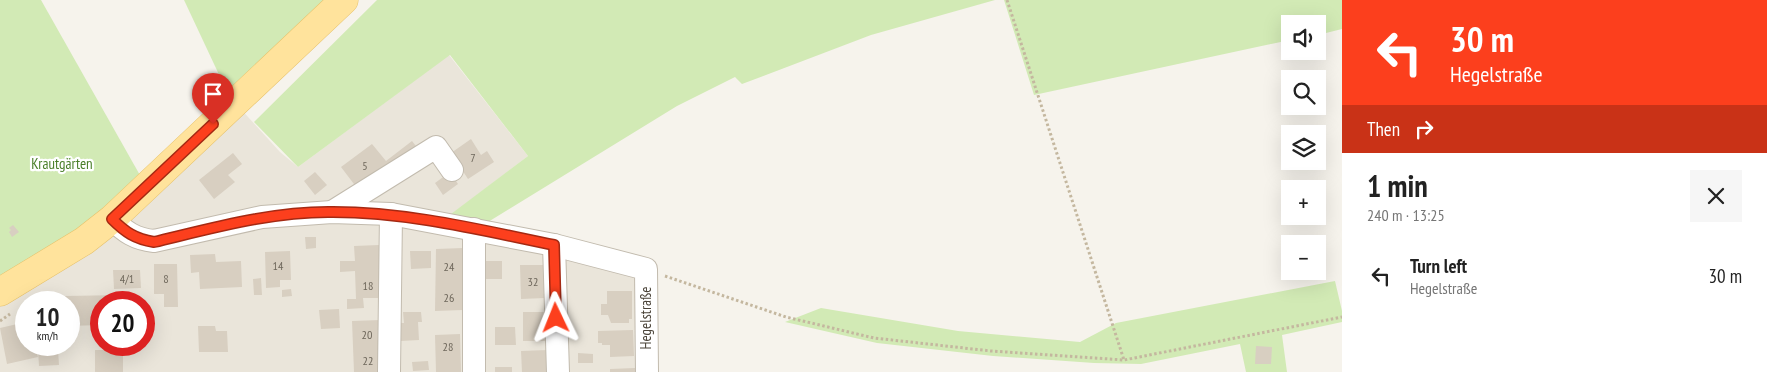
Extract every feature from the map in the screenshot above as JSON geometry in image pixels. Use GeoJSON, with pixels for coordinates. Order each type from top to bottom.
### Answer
{"type":"FeatureCollection","features":[{"type":"Feature","properties":{"kind":"main road"},"geometry":{"type":"LineString","coordinates":[[0,292],[84,241],[112,219],[344,0]]}},
{"type":"Feature","properties":{"kind":"street"},"geometry":{"type":"LineString","coordinates":[[332,212],[436,147],[452,170]]}},
{"type":"Feature","properties":{"kind":"street","name":"Hegelstraße"},"geometry":{"type":"LineString","coordinates":[[112,219],[125,232],[140,240],[154,242],[262,217],[332,212],[391,214],[554,245],[646,270],[647,372]]}},
{"type":"Feature","properties":{"kind":"street"},"geometry":{"type":"LineString","coordinates":[[389,372],[391,214]]}},
{"type":"Feature","properties":{"kind":"street"},"geometry":{"type":"LineString","coordinates":[[474,229],[474,372]]}},
{"type":"Feature","properties":{"kind":"street"},"geometry":{"type":"LineString","coordinates":[[554,245],[558,372]]}},
{"type":"Feature","properties":{"kind":"path"},"geometry":{"type":"LineString","coordinates":[[1008,0],[1124,360]]}},
{"type":"Feature","properties":{"kind":"path"},"geometry":{"type":"LineString","coordinates":[[646,270],[786,317],[874,338],[991,351],[1124,360],[1342,317]]}},
{"type":"Feature","properties":{"kind":"shaded area"},"geometry":{"type":"Polygon","coordinates":[[[449,55],[528,156],[452,214],[643,257],[654,282],[655,372],[0,372],[0,277],[93,221],[229,96],[280,152],[298,167],[449,55]]]}},
{"type":"Feature","properties":{"kind":"green space","name":"Krautgärten"},"geometry":{"type":"Polygon","coordinates":[[[0,0],[41,0],[141,177],[93,221],[0,277],[0,0]]]}},
{"type":"Feature","properties":{"kind":"green space"},"geometry":{"type":"Polygon","coordinates":[[[184,0],[328,0],[229,96],[184,0]]]}},
{"type":"Feature","properties":{"kind":"green space"},"geometry":{"type":"Polygon","coordinates":[[[377,0],[995,0],[871,35],[742,84],[735,77],[677,106],[488,222],[451,214],[528,156],[450,55],[298,167],[254,122],[377,0]]]}},
{"type":"Feature","properties":{"kind":"green space"},"geometry":{"type":"Polygon","coordinates":[[[1004,0],[1342,0],[1342,29],[1326,33],[1326,15],[1281,15],[1281,42],[1034,95],[1004,0]]]}},
{"type":"Feature","properties":{"kind":"green space"},"geometry":{"type":"Polygon","coordinates":[[[1335,281],[1342,311],[1342,322],[1282,335],[1287,372],[1246,372],[1240,344],[1141,364],[1094,363],[993,356],[877,343],[785,322],[821,308],[958,331],[1080,342],[1116,323],[1335,281]]]}},
{"type":"Feature","properties":{"kind":"building"},"geometry":{"type":"Polygon","coordinates":[[[471,139],[481,155],[487,151],[494,162],[468,179],[451,153],[471,139]]]}},
{"type":"Feature","properties":{"kind":"building"},"geometry":{"type":"Polygon","coordinates":[[[412,141],[419,150],[357,188],[341,167],[372,144],[386,161],[412,141]]]}},
{"type":"Feature","properties":{"kind":"building"},"geometry":{"type":"Polygon","coordinates":[[[233,153],[242,164],[228,175],[235,182],[214,199],[199,180],[233,153]]]}},
{"type":"Feature","properties":{"kind":"building"},"geometry":{"type":"Polygon","coordinates":[[[315,172],[327,185],[315,195],[304,181],[315,172]]]}},
{"type":"Feature","properties":{"kind":"building"},"geometry":{"type":"Polygon","coordinates":[[[450,172],[458,184],[443,195],[435,183],[450,172]]]}},
{"type":"Feature","properties":{"kind":"building"},"geometry":{"type":"Polygon","coordinates":[[[13,225],[19,232],[12,237],[9,228],[13,225]]]}},
{"type":"Feature","properties":{"kind":"building"},"geometry":{"type":"Polygon","coordinates":[[[305,237],[316,237],[316,248],[306,249],[305,237]]]}},
{"type":"Feature","properties":{"kind":"building"},"geometry":{"type":"Polygon","coordinates":[[[379,245],[381,298],[363,298],[364,308],[347,309],[347,299],[356,299],[355,271],[340,272],[340,261],[355,261],[354,246],[379,245]]]}},
{"type":"Feature","properties":{"kind":"building"},"geometry":{"type":"Polygon","coordinates":[[[463,248],[463,310],[435,311],[436,249],[463,248]]]}},
{"type":"Feature","properties":{"kind":"building"},"geometry":{"type":"Polygon","coordinates":[[[290,251],[291,280],[280,280],[280,287],[266,288],[265,252],[290,251]]]}},
{"type":"Feature","properties":{"kind":"building"},"geometry":{"type":"Polygon","coordinates":[[[410,251],[431,251],[431,268],[411,269],[410,251]]]}},
{"type":"Feature","properties":{"kind":"building"},"geometry":{"type":"Polygon","coordinates":[[[215,254],[216,262],[241,261],[242,287],[200,289],[199,272],[191,273],[190,255],[215,254]]]}},
{"type":"Feature","properties":{"kind":"building"},"geometry":{"type":"Polygon","coordinates":[[[484,261],[502,261],[502,279],[484,279],[484,261]]]}},
{"type":"Feature","properties":{"kind":"building"},"geometry":{"type":"Polygon","coordinates":[[[154,264],[177,264],[178,307],[164,307],[164,294],[155,294],[154,264]]]}},
{"type":"Feature","properties":{"kind":"building"},"geometry":{"type":"Polygon","coordinates":[[[520,265],[545,265],[545,298],[521,299],[520,265]]]}},
{"type":"Feature","properties":{"kind":"building"},"geometry":{"type":"Polygon","coordinates":[[[113,270],[140,270],[141,288],[114,289],[113,270]]]}},
{"type":"Feature","properties":{"kind":"building"},"geometry":{"type":"Polygon","coordinates":[[[261,278],[262,295],[254,295],[253,279],[261,278]]]}},
{"type":"Feature","properties":{"kind":"building"},"geometry":{"type":"Polygon","coordinates":[[[291,289],[292,296],[282,297],[282,290],[291,289]]]}},
{"type":"Feature","properties":{"kind":"building"},"geometry":{"type":"Polygon","coordinates":[[[607,291],[632,291],[632,319],[629,319],[629,323],[611,323],[608,315],[601,315],[601,304],[607,304],[607,291]]]}},
{"type":"Feature","properties":{"kind":"building"},"geometry":{"type":"Polygon","coordinates":[[[80,296],[90,296],[90,325],[80,326],[80,296]]]}},
{"type":"Feature","properties":{"kind":"building"},"geometry":{"type":"Polygon","coordinates":[[[339,309],[340,328],[321,329],[319,310],[339,309]]]}},
{"type":"Feature","properties":{"kind":"building"},"geometry":{"type":"Polygon","coordinates":[[[403,312],[421,312],[422,322],[418,322],[419,340],[400,341],[399,323],[404,323],[403,312]]]}},
{"type":"Feature","properties":{"kind":"building"},"geometry":{"type":"Polygon","coordinates":[[[523,312],[547,312],[547,341],[523,341],[523,312]]]}},
{"type":"Feature","properties":{"kind":"building"},"geometry":{"type":"Polygon","coordinates":[[[381,320],[383,372],[354,372],[352,321],[381,320]]]}},
{"type":"Feature","properties":{"kind":"building"},"geometry":{"type":"Polygon","coordinates":[[[15,325],[15,356],[38,357],[7,364],[0,328],[15,325]]]}},
{"type":"Feature","properties":{"kind":"building"},"geometry":{"type":"Polygon","coordinates":[[[198,326],[215,326],[216,331],[227,331],[228,352],[199,352],[198,326]]]}},
{"type":"Feature","properties":{"kind":"building"},"geometry":{"type":"Polygon","coordinates":[[[495,327],[515,327],[516,345],[495,345],[495,327]]]}},
{"type":"Feature","properties":{"kind":"building"},"geometry":{"type":"Polygon","coordinates":[[[633,330],[634,356],[610,357],[610,345],[598,343],[598,331],[633,330]]]}},
{"type":"Feature","properties":{"kind":"building"},"geometry":{"type":"Polygon","coordinates":[[[460,334],[461,372],[436,372],[435,335],[460,334]]]}},
{"type":"Feature","properties":{"kind":"building"},"geometry":{"type":"Polygon","coordinates":[[[1256,346],[1272,347],[1271,364],[1255,364],[1256,346]]]}},
{"type":"Feature","properties":{"kind":"building"},"geometry":{"type":"Polygon","coordinates":[[[548,350],[548,372],[522,372],[521,351],[548,350]]]}},
{"type":"Feature","properties":{"kind":"building"},"geometry":{"type":"Polygon","coordinates":[[[578,353],[593,354],[593,363],[578,363],[578,353]]]}},
{"type":"Feature","properties":{"kind":"building"},"geometry":{"type":"Polygon","coordinates":[[[38,356],[58,356],[59,365],[39,366],[38,356]]]}},
{"type":"Feature","properties":{"kind":"building"},"geometry":{"type":"Polygon","coordinates":[[[95,356],[123,356],[123,372],[95,372],[95,356]]]}},
{"type":"Feature","properties":{"kind":"building"},"geometry":{"type":"Polygon","coordinates":[[[428,361],[429,370],[413,371],[412,362],[428,361]]]}},
{"type":"Feature","properties":{"kind":"building"},"geometry":{"type":"Polygon","coordinates":[[[495,367],[512,367],[512,372],[495,372],[495,367]]]}},
{"type":"Feature","properties":{"kind":"building"},"geometry":{"type":"Polygon","coordinates":[[[635,368],[635,372],[610,372],[610,369],[635,368]]]}},
{"type":"Feature","properties":{"kind":"route"},"geometry":{"type":"LineString","coordinates":[[213,124],[112,219],[125,232],[140,240],[154,242],[262,217],[332,212],[391,214],[490,232],[554,245],[556,318]]}}]}
